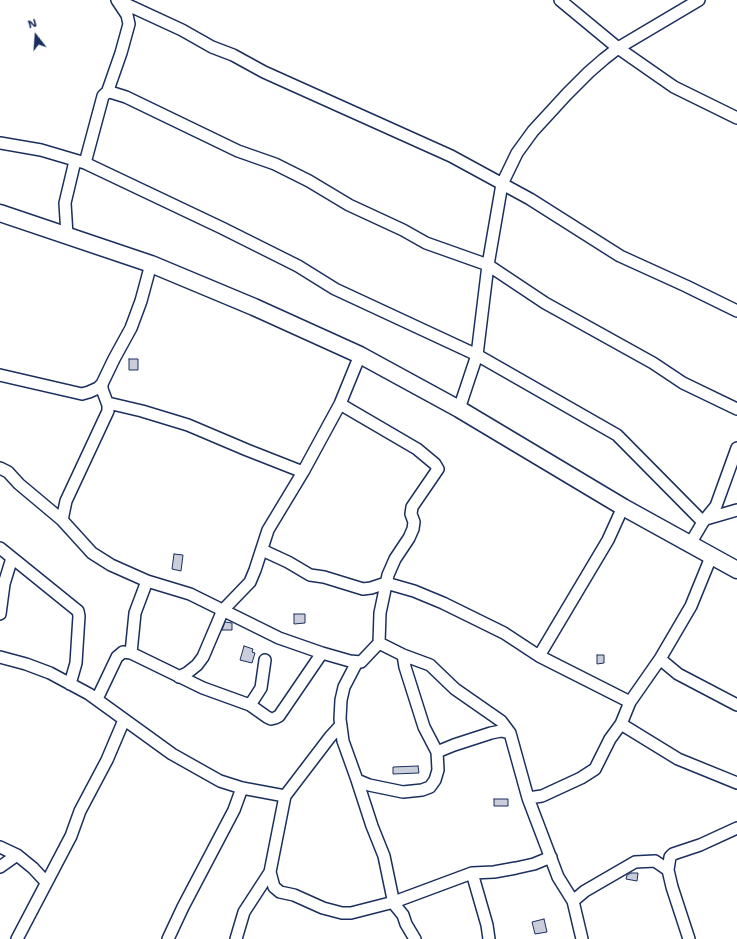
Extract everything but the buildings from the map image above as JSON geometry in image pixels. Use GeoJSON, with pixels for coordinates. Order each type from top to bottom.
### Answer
{"type":"FeatureCollection","features":[{"type":"Feature","properties":{"kind":"highway"},"geometry":{"type":"LineString","coordinates":[[0,213],[151,264],[247,304],[360,355],[459,409],[623,507],[737,570]]}},
{"type":"Feature","properties":{"kind":"street"},"geometry":{"type":"LineString","coordinates":[[67,235],[65,203],[103,96],[107,93],[129,24],[127,15],[117,0]]}},
{"type":"Feature","properties":{"kind":"street"},"geometry":{"type":"LineString","coordinates":[[117,0],[182,30],[212,47],[238,57],[264,72],[457,159],[530,198],[620,256],[737,311]]}},
{"type":"Feature","properties":{"kind":"street"},"geometry":{"type":"LineString","coordinates":[[560,0],[618,48],[674,87],[737,118]]}},
{"type":"Feature","properties":{"kind":"street"},"geometry":{"type":"LineString","coordinates":[[459,409],[477,355],[488,265],[502,184],[517,153],[533,131],[589,72],[618,48],[699,0]]}},
{"type":"Feature","properties":{"kind":"street"},"geometry":{"type":"LineString","coordinates":[[107,93],[114,93],[126,97],[238,151],[257,156],[276,164],[309,181],[349,205],[403,230],[426,244],[488,265],[545,303],[653,363],[690,386],[737,409]]}},
{"type":"Feature","properties":{"kind":"street"},"geometry":{"type":"LineString","coordinates":[[0,142],[41,150],[80,162],[222,228],[298,266],[335,289],[477,355],[617,436],[705,520]]}},
{"type":"Feature","properties":{"kind":"street"},"geometry":{"type":"LineString","coordinates":[[0,375],[82,394],[93,391],[102,384],[131,328],[142,301],[151,264]]}},
{"type":"Feature","properties":{"kind":"street"},"geometry":{"type":"LineString","coordinates":[[179,677],[197,665],[203,657],[223,610],[250,582],[270,525],[303,472],[340,404],[360,355]]}},
{"type":"Feature","properties":{"kind":"street"},"geometry":{"type":"LineString","coordinates":[[62,520],[66,501],[108,411],[108,403],[102,389],[102,384]]}},
{"type":"Feature","properties":{"kind":"street"},"geometry":{"type":"LineString","coordinates":[[108,403],[142,411],[188,425],[303,472]]}},
{"type":"Feature","properties":{"kind":"street"},"geometry":{"type":"LineString","coordinates":[[0,468],[8,472],[19,484],[62,520],[92,553],[101,559],[147,581],[190,594],[279,638],[322,653],[357,662],[364,660],[380,643],[380,613],[388,575],[395,559],[409,538],[413,529],[414,522],[410,514],[412,507],[438,469],[435,464],[417,449],[340,404]]}},
{"type":"Feature","properties":{"kind":"street"},"geometry":{"type":"LineString","coordinates":[[690,544],[720,498],[737,448]]}},
{"type":"Feature","properties":{"kind":"street"},"geometry":{"type":"LineString","coordinates":[[539,656],[608,540],[623,507]]}},
{"type":"Feature","properties":{"kind":"street"},"geometry":{"type":"LineString","coordinates":[[705,520],[737,510]]}},
{"type":"Feature","properties":{"kind":"street"},"geometry":{"type":"LineString","coordinates":[[0,548],[78,611],[76,663],[70,684]]}},
{"type":"Feature","properties":{"kind":"street"},"geometry":{"type":"LineString","coordinates":[[262,550],[288,562],[310,575],[344,582],[363,589],[386,583],[414,591],[443,603],[504,633],[539,656],[630,702]]}},
{"type":"Feature","properties":{"kind":"street"},"geometry":{"type":"LineString","coordinates":[[528,798],[542,796],[581,778],[595,769],[610,739],[621,724],[630,702],[660,659],[691,606],[711,557]]}},
{"type":"Feature","properties":{"kind":"street"},"geometry":{"type":"LineString","coordinates":[[0,614],[4,584],[12,558]]}},
{"type":"Feature","properties":{"kind":"street"},"geometry":{"type":"LineString","coordinates":[[131,653],[135,613],[147,581]]}},
{"type":"Feature","properties":{"kind":"street"},"geometry":{"type":"LineString","coordinates":[[380,643],[403,655],[430,665],[455,689],[501,721],[510,733],[528,798],[558,877],[573,901],[582,939]]}},
{"type":"Feature","properties":{"kind":"street"},"geometry":{"type":"LineString","coordinates":[[97,699],[117,658],[124,652],[131,653],[203,688],[250,705],[271,719],[279,716],[322,653]]}},
{"type":"Feature","properties":{"kind":"street"},"geometry":{"type":"LineString","coordinates":[[357,780],[369,785],[403,792],[422,790],[430,786],[435,780],[438,770],[437,752],[424,727],[404,667],[403,655]]}},
{"type":"Feature","properties":{"kind":"street"},"geometry":{"type":"LineString","coordinates":[[0,656],[50,673],[97,699],[157,744],[220,781],[242,788],[285,796]]}},
{"type":"Feature","properties":{"kind":"street"},"geometry":{"type":"LineString","coordinates":[[660,659],[678,674],[737,705]]}},
{"type":"Feature","properties":{"kind":"street"},"geometry":{"type":"LineString","coordinates":[[250,705],[261,688],[265,660]]}},
{"type":"Feature","properties":{"kind":"street"},"geometry":{"type":"LineString","coordinates":[[357,662],[344,687],[341,700],[341,725],[343,741],[372,826],[384,856],[394,902],[403,915],[406,924],[415,939]]}},
{"type":"Feature","properties":{"kind":"street"},"geometry":{"type":"LineString","coordinates":[[21,938],[46,882],[57,865],[71,836],[80,811],[107,760],[124,720]]}},
{"type":"Feature","properties":{"kind":"street"},"geometry":{"type":"LineString","coordinates":[[621,724],[678,759],[737,783]]}},
{"type":"Feature","properties":{"kind":"street"},"geometry":{"type":"LineString","coordinates":[[236,939],[244,912],[270,872],[285,796],[330,736],[341,725]]}},
{"type":"Feature","properties":{"kind":"street"},"geometry":{"type":"LineString","coordinates":[[437,752],[491,733],[501,731],[510,733]]}},
{"type":"Feature","properties":{"kind":"street"},"geometry":{"type":"LineString","coordinates":[[168,939],[183,907],[234,810],[242,788]]}},
{"type":"Feature","properties":{"kind":"street"},"geometry":{"type":"LineString","coordinates":[[689,939],[672,887],[668,870],[668,860],[673,854],[700,845],[737,828]]}},
{"type":"Feature","properties":{"kind":"street"},"geometry":{"type":"LineString","coordinates":[[0,847],[17,855],[34,868],[46,882]]}},
{"type":"Feature","properties":{"kind":"street"},"geometry":{"type":"LineString","coordinates":[[0,867],[17,855]]}},
{"type":"Feature","properties":{"kind":"street"},"geometry":{"type":"LineString","coordinates":[[270,872],[274,887],[280,892],[294,895],[323,908],[342,913],[356,912],[394,902],[472,873],[494,872],[516,868],[534,864],[551,857]]}},
{"type":"Feature","properties":{"kind":"street"},"geometry":{"type":"LineString","coordinates":[[573,901],[585,891],[634,862],[656,861],[668,870]]}},
{"type":"Feature","properties":{"kind":"street"},"geometry":{"type":"LineString","coordinates":[[472,873],[487,925],[489,939]]}}]}
